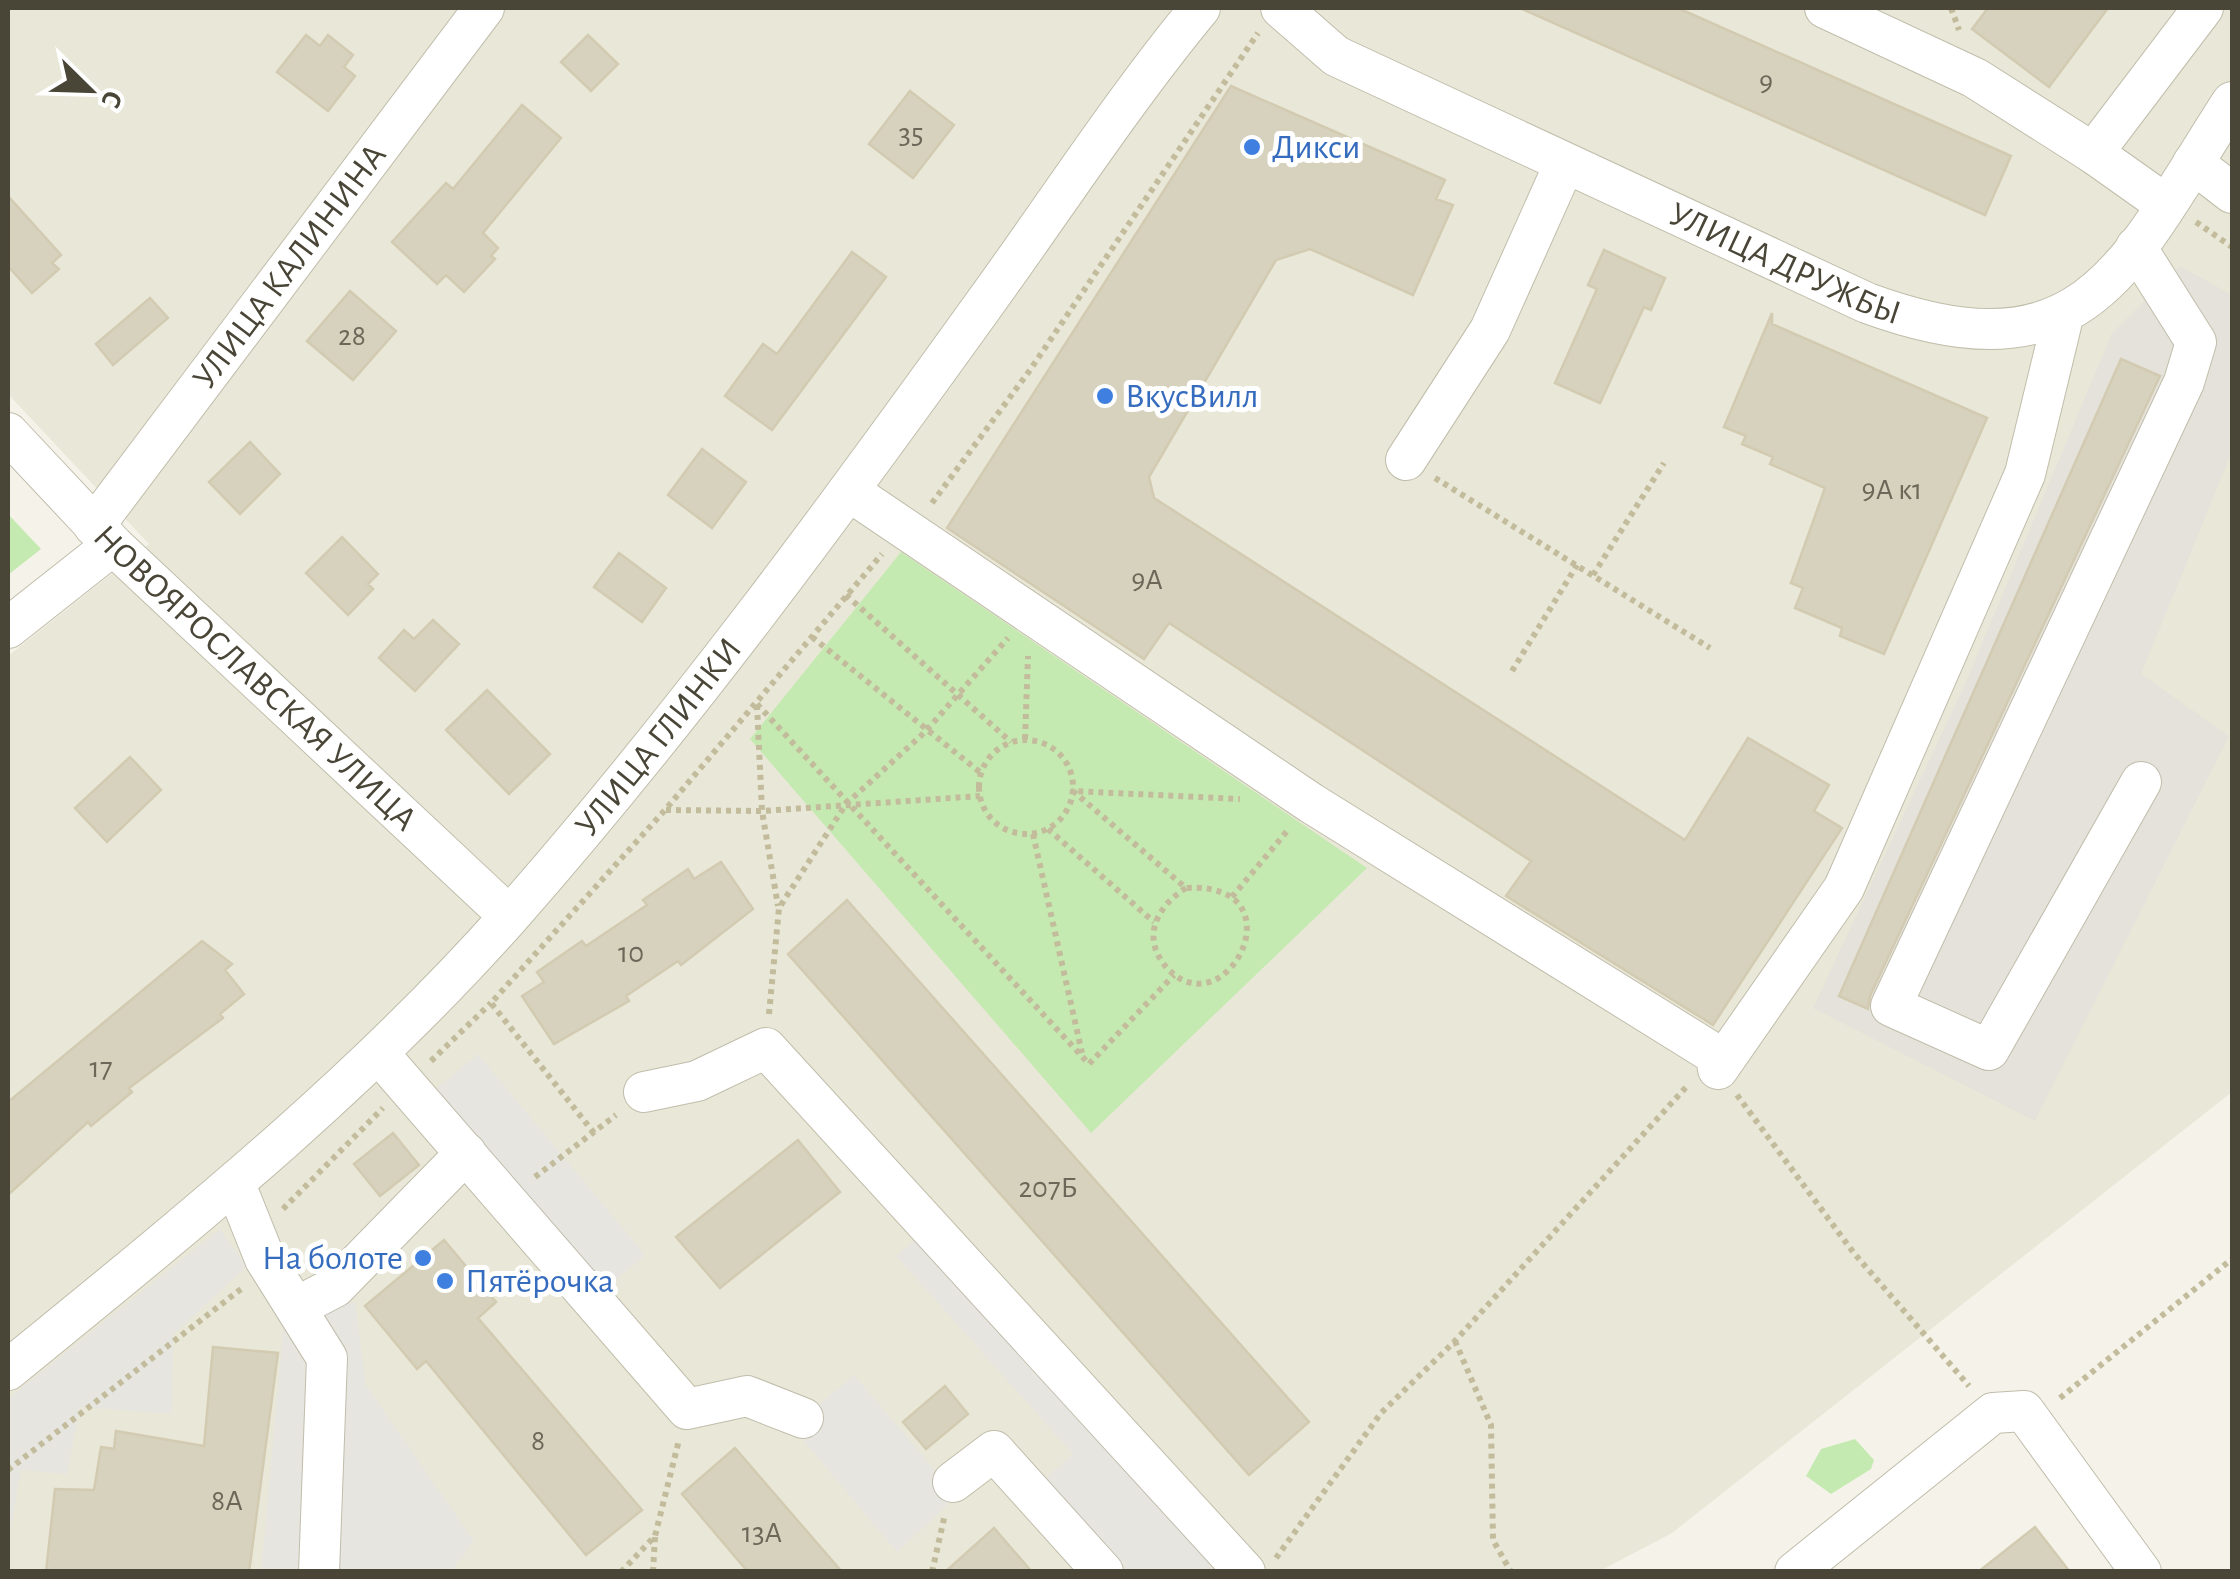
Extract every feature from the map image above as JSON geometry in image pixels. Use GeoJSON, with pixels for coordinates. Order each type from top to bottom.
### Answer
{"type":"FeatureCollection","features":[{"type":"Feature","properties":{"kind":"street","name":"УЛИЦА КАЛИНИНА"},"geometry":{"type":"LineString","coordinates":[[8,628],[104,535],[484,8]]}},
{"type":"Feature","properties":{"kind":"street","name":"УЛИЦА ГЛИНКИ"},"geometry":{"type":"LineString","coordinates":[[8,1370],[236,1184],[379,1054],[509,916],[850,491],[1200,8]]}},
{"type":"Feature","properties":{"kind":"street"},"geometry":{"type":"LineString","coordinates":[[1825,8],[1975,78],[2165,204]]}},
{"type":"Feature","properties":{"kind":"street"},"geometry":{"type":"LineString","coordinates":[[2093,153],[2204,8]]}},
{"type":"Feature","properties":{"kind":"street","name":"УЛИЦА ДРУЖБЫ"},"geometry":{"type":"LineString","coordinates":[[1273,15],[1336,56],[1564,165],[1916,321],[1970,331],[2022,328],[2063,317],[2115,277],[2232,102]]}},
{"type":"Feature","properties":{"kind":"street"},"geometry":{"type":"LineString","coordinates":[[2193,163],[2232,193]]}},
{"type":"Feature","properties":{"kind":"street"},"geometry":{"type":"LineString","coordinates":[[1406,460],[1490,330],[1564,165]]}},
{"type":"Feature","properties":{"kind":"street"},"geometry":{"type":"LineString","coordinates":[[2136,247],[2196,342],[2184,382],[1891,1006],[1989,1050],[2142,782]]}},
{"type":"Feature","properties":{"kind":"street"},"geometry":{"type":"LineString","coordinates":[[850,491],[1312,803],[1717,1062],[1844,888],[2025,474],[2063,317]]}},
{"type":"Feature","properties":{"kind":"street","name":"НОВОЯРОСЛАВСКАЯ УЛИЦА"},"geometry":{"type":"LineString","coordinates":[[8,433],[104,535],[509,916]]}},
{"type":"Feature","properties":{"kind":"street"},"geometry":{"type":"LineString","coordinates":[[644,1092],[697,1081],[766,1048],[1245,1572]]}},
{"type":"Feature","properties":{"kind":"street"},"geometry":{"type":"LineString","coordinates":[[379,1054],[687,1409],[747,1396],[803,1418]]}},
{"type":"Feature","properties":{"kind":"street"},"geometry":{"type":"LineString","coordinates":[[297,1307],[335,1287],[466,1153]]}},
{"type":"Feature","properties":{"kind":"street"},"geometry":{"type":"LineString","coordinates":[[236,1184],[264,1259],[328,1358],[318,1572]]}},
{"type":"Feature","properties":{"kind":"street"},"geometry":{"type":"LineString","coordinates":[[1795,1572],[2013,1417],[2141,1572]]}},
{"type":"Feature","properties":{"kind":"street"},"geometry":{"type":"LineString","coordinates":[[953,1482],[994,1451],[1103,1572]]}},
{"type":"Feature","properties":{"kind":"path"},"geometry":{"type":"LineString","coordinates":[[594,1132],[491,1002],[665,810],[889,546],[910,533],[1030,370],[1273,15]]}},
{"type":"Feature","properties":{"kind":"path"},"geometry":{"type":"LineString","coordinates":[[1406,460],[1710,648]]}},
{"type":"Feature","properties":{"kind":"path"},"geometry":{"type":"LineString","coordinates":[[1592,575],[1664,463]]}},
{"type":"Feature","properties":{"kind":"path"},"geometry":{"type":"LineString","coordinates":[[1512,671],[1576,566]]}},
{"type":"Feature","properties":{"kind":"path"},"geometry":{"type":"LineString","coordinates":[[846,595],[1011,742]]}},
{"type":"Feature","properties":{"kind":"path"},"geometry":{"type":"LineString","coordinates":[[778,908],[846,804],[925,732],[1029,615]]}},
{"type":"Feature","properties":{"kind":"path"},"geometry":{"type":"LineString","coordinates":[[1025,740],[1029,615]]}},
{"type":"Feature","properties":{"kind":"path"},"geometry":{"type":"LineString","coordinates":[[812,638],[925,732],[981,772]]}},
{"type":"Feature","properties":{"kind":"path"},"geometry":{"type":"LineString","coordinates":[[756,704],[1089,1064],[1174,974]]}},
{"type":"Feature","properties":{"kind":"path"},"geometry":{"type":"LineString","coordinates":[[756,704],[762,812],[778,908],[766,1048]]}},
{"type":"Feature","properties":{"kind":"path"},"geometry":{"type":"LineString","coordinates":[[1025,740],[1041,742],[1066,761],[1073,792],[1069,807],[1048,830],[1033,834],[1002,829],[990,818],[980,796],[981,772],[987,759],[1011,742],[1025,740]]}},
{"type":"Feature","properties":{"kind":"path"},"geometry":{"type":"LineString","coordinates":[[1073,792],[1252,800]]}},
{"type":"Feature","properties":{"kind":"path"},"geometry":{"type":"LineString","coordinates":[[1073,792],[1186,888]]}},
{"type":"Feature","properties":{"kind":"path"},"geometry":{"type":"LineString","coordinates":[[665,810],[762,812],[980,796]]}},
{"type":"Feature","properties":{"kind":"path"},"geometry":{"type":"LineString","coordinates":[[1232,897],[1312,803]]}},
{"type":"Feature","properties":{"kind":"path"},"geometry":{"type":"LineString","coordinates":[[1048,830],[1154,922]]}},
{"type":"Feature","properties":{"kind":"path"},"geometry":{"type":"LineString","coordinates":[[1033,834],[1082,1056]]}},
{"type":"Feature","properties":{"kind":"path"},"geometry":{"type":"LineString","coordinates":[[1210,886],[1232,897],[1247,921],[1246,950],[1238,962],[1229,974],[1202,983],[1174,974],[1160,960],[1153,942],[1154,922],[1166,901],[1186,888],[1210,886]]}},
{"type":"Feature","properties":{"kind":"path"},"geometry":{"type":"LineString","coordinates":[[1266,1572],[1381,1413],[1717,1062],[1853,1252],[2013,1417],[2232,1260]]}},
{"type":"Feature","properties":{"kind":"path"},"geometry":{"type":"LineString","coordinates":[[506,1199],[644,1092]]}},
{"type":"Feature","properties":{"kind":"path"},"geometry":{"type":"LineString","coordinates":[[1455,1340],[1491,1425],[1493,1540],[1511,1572]]}},
{"type":"Feature","properties":{"kind":"path"},"geometry":{"type":"LineString","coordinates":[[653,1572],[655,1536],[687,1409]]}},
{"type":"Feature","properties":{"kind":"path"},"geometry":{"type":"LineString","coordinates":[[932,1572],[953,1482]]}},
{"type":"Feature","properties":{"kind":"path"},"geometry":{"type":"LineString","coordinates":[[620,1572],[655,1536]]}},
{"type":"Feature","properties":{"kind":"shaded area"},"geometry":{"type":"Polygon","coordinates":[[[8,8],[2232,8],[2232,1092],[1672,1533],[1600,1571],[8,1571],[8,656],[149,544],[8,394],[8,8]]]}},
{"type":"Feature","properties":{"kind":"shaded area"},"geometry":{"type":"Polygon","coordinates":[[[2180,266],[2232,295],[2232,452],[2141,674],[2229,736],[2035,1121],[1813,1008],[1965,684],[2112,333],[2180,266]]]}},
{"type":"Feature","properties":{"kind":"shaded area"},"geometry":{"type":"Polygon","coordinates":[[[478,1054],[645,1255],[601,1292],[433,1091],[478,1054]]]}},
{"type":"Feature","properties":{"kind":"shaded area"},"geometry":{"type":"Polygon","coordinates":[[[220,1229],[246,1267],[173,1335],[172,1414],[80,1407],[67,1474],[21,1470],[8,1543],[8,1399],[220,1229]]]}},
{"type":"Feature","properties":{"kind":"shaded area"},"geometry":{"type":"Polygon","coordinates":[[[920,1235],[1222,1571],[1128,1571],[1045,1479],[1073,1454],[896,1256],[920,1235]]]}},
{"type":"Feature","properties":{"kind":"shaded area"},"geometry":{"type":"Polygon","coordinates":[[[355,1302],[366,1385],[474,1541],[452,1571],[261,1572],[285,1312],[355,1302]]]}},
{"type":"Feature","properties":{"kind":"shaded area"},"geometry":{"type":"Polygon","coordinates":[[[854,1375],[957,1496],[897,1552],[792,1427],[854,1375]]]}},
{"type":"Feature","properties":{"kind":"green space"},"geometry":{"type":"Polygon","coordinates":[[[8,514],[41,549],[8,575],[8,514]]]}},
{"type":"Feature","properties":{"kind":"green space"},"geometry":{"type":"Polygon","coordinates":[[[901,552],[1367,868],[1091,1133],[750,739],[901,552]]]}},
{"type":"Feature","properties":{"kind":"green space"},"geometry":{"type":"Polygon","coordinates":[[[1855,1439],[1874,1460],[1871,1469],[1831,1494],[1806,1476],[1821,1449],[1855,1439]]]}},
{"type":"Feature","properties":{"kind":"building"},"geometry":{"type":"Polygon","coordinates":[[[1520,8],[1678,8],[2011,156],[1985,215],[1520,8]]]}},
{"type":"Feature","properties":{"kind":"building"},"geometry":{"type":"Polygon","coordinates":[[[1988,8],[2108,8],[2049,87],[1972,29],[1988,8]]]}},
{"type":"Feature","properties":{"kind":"building"},"geometry":{"type":"Polygon","coordinates":[[[306,35],[320,46],[328,35],[353,55],[344,67],[355,76],[328,111],[277,72],[306,35]]]}},
{"type":"Feature","properties":{"kind":"building"},"geometry":{"type":"Polygon","coordinates":[[[588,35],[618,64],[591,91],[561,62],[588,35]]]}},
{"type":"Feature","properties":{"kind":"building"},"geometry":{"type":"Polygon","coordinates":[[[1231,86],[1445,180],[1436,199],[1453,205],[1413,295],[1310,249],[1276,260],[1149,477],[1154,498],[1685,840],[1748,738],[1829,785],[1814,811],[1842,828],[1713,1025],[1506,896],[1531,861],[1169,623],[1144,659],[947,528],[1231,86]]]}},
{"type":"Feature","properties":{"kind":"building"},"geometry":{"type":"Polygon","coordinates":[[[910,91],[954,125],[913,178],[869,144],[910,91]]]}},
{"type":"Feature","properties":{"kind":"building"},"geometry":{"type":"Polygon","coordinates":[[[522,105],[561,138],[483,233],[498,248],[491,256],[495,259],[464,292],[446,275],[437,284],[392,242],[446,183],[453,189],[522,105]]]}},
{"type":"Feature","properties":{"kind":"building"},"geometry":{"type":"Polygon","coordinates":[[[8,196],[61,255],[52,263],[59,269],[32,293],[8,266],[8,196]]]}},
{"type":"Feature","properties":{"kind":"building"},"geometry":{"type":"Polygon","coordinates":[[[1604,250],[1665,278],[1651,310],[1644,307],[1600,403],[1555,383],[1597,289],[1588,285],[1604,250]]]}},
{"type":"Feature","properties":{"kind":"building"},"geometry":{"type":"Polygon","coordinates":[[[852,252],[886,277],[772,430],[725,396],[763,344],[777,354],[852,252]]]}},
{"type":"Feature","properties":{"kind":"building"},"geometry":{"type":"Polygon","coordinates":[[[350,291],[396,331],[353,380],[307,341],[350,291]]]}},
{"type":"Feature","properties":{"kind":"building"},"geometry":{"type":"Polygon","coordinates":[[[150,298],[168,318],[113,365],[96,344],[150,298]]]}},
{"type":"Feature","properties":{"kind":"building"},"geometry":{"type":"Polygon","coordinates":[[[1772,313],[1772,324],[1987,418],[1884,654],[1840,636],[1842,628],[1795,608],[1803,588],[1791,583],[1825,488],[1770,464],[1773,457],[1742,444],[1746,436],[1724,427],[1772,313]]]}},
{"type":"Feature","properties":{"kind":"building"},"geometry":{"type":"Polygon","coordinates":[[[2121,359],[2160,376],[1870,996],[1868,1009],[1839,996],[2121,359]]]}},
{"type":"Feature","properties":{"kind":"building"},"geometry":{"type":"Polygon","coordinates":[[[250,442],[280,474],[240,514],[209,482],[250,442]]]}},
{"type":"Feature","properties":{"kind":"building"},"geometry":{"type":"Polygon","coordinates":[[[702,449],[746,482],[712,528],[668,495],[702,449]]]}},
{"type":"Feature","properties":{"kind":"building"},"geometry":{"type":"Polygon","coordinates":[[[342,537],[378,574],[368,584],[373,589],[348,615],[306,573],[342,537]]]}},
{"type":"Feature","properties":{"kind":"building"},"geometry":{"type":"Polygon","coordinates":[[[619,553],[666,588],[642,622],[594,587],[619,553]]]}},
{"type":"Feature","properties":{"kind":"building"},"geometry":{"type":"Polygon","coordinates":[[[433,620],[459,644],[415,691],[379,658],[404,630],[414,639],[433,620]]]}},
{"type":"Feature","properties":{"kind":"building"},"geometry":{"type":"Polygon","coordinates":[[[487,690],[550,754],[509,794],[446,730],[487,690]]]}},
{"type":"Feature","properties":{"kind":"building"},"geometry":{"type":"Polygon","coordinates":[[[130,757],[161,790],[107,842],[75,808],[130,757]]]}},
{"type":"Feature","properties":{"kind":"building"},"geometry":{"type":"Polygon","coordinates":[[[721,862],[753,909],[681,965],[678,961],[626,996],[629,1001],[554,1044],[522,996],[544,982],[537,972],[582,941],[586,946],[647,905],[643,900],[688,869],[694,879],[721,862]]]}},
{"type":"Feature","properties":{"kind":"building"},"geometry":{"type":"Polygon","coordinates":[[[847,900],[1309,1422],[1249,1475],[788,954],[847,900]]]}},
{"type":"Feature","properties":{"kind":"building"},"geometry":{"type":"Polygon","coordinates":[[[202,941],[232,964],[225,970],[244,994],[220,1014],[223,1018],[129,1088],[132,1092],[91,1126],[88,1122],[8,1195],[8,1102],[202,941]]]}},
{"type":"Feature","properties":{"kind":"building"},"geometry":{"type":"Polygon","coordinates":[[[393,1133],[419,1165],[380,1196],[354,1164],[393,1133]]]}},
{"type":"Feature","properties":{"kind":"building"},"geometry":{"type":"Polygon","coordinates":[[[798,1140],[840,1192],[720,1288],[676,1237],[798,1140]]]}},
{"type":"Feature","properties":{"kind":"building"},"geometry":{"type":"Polygon","coordinates":[[[444,1240],[496,1302],[478,1318],[642,1510],[586,1555],[426,1361],[417,1369],[365,1306],[444,1240]]]}},
{"type":"Feature","properties":{"kind":"building"},"geometry":{"type":"Polygon","coordinates":[[[213,1347],[278,1353],[249,1572],[46,1572],[55,1489],[94,1490],[101,1447],[114,1449],[116,1431],[204,1446],[213,1347]]]}},
{"type":"Feature","properties":{"kind":"building"},"geometry":{"type":"Polygon","coordinates":[[[945,1386],[968,1414],[926,1449],[903,1422],[945,1386]]]}},
{"type":"Feature","properties":{"kind":"building"},"geometry":{"type":"Polygon","coordinates":[[[735,1448],[842,1572],[748,1572],[682,1494],[735,1448]]]}},
{"type":"Feature","properties":{"kind":"building"},"geometry":{"type":"Polygon","coordinates":[[[2035,1527],[2070,1572],[1978,1572],[2035,1527]]]}},
{"type":"Feature","properties":{"kind":"building"},"geometry":{"type":"Polygon","coordinates":[[[994,1528],[1032,1572],[945,1572],[994,1528]]]}},
{"type":"Feature","properties":{"kind":"place","name":"Дикси"},"geometry":{"type":"Point","coordinates":[1252,147]}},
{"type":"Feature","properties":{"kind":"place","name":"ВкусВилл"},"geometry":{"type":"Point","coordinates":[1105,396]}},
{"type":"Feature","properties":{"kind":"place","name":"На болоте"},"geometry":{"type":"Point","coordinates":[423,1258]}},
{"type":"Feature","properties":{"kind":"place","name":"Пятёрочка"},"geometry":{"type":"Point","coordinates":[445,1281]}}]}
